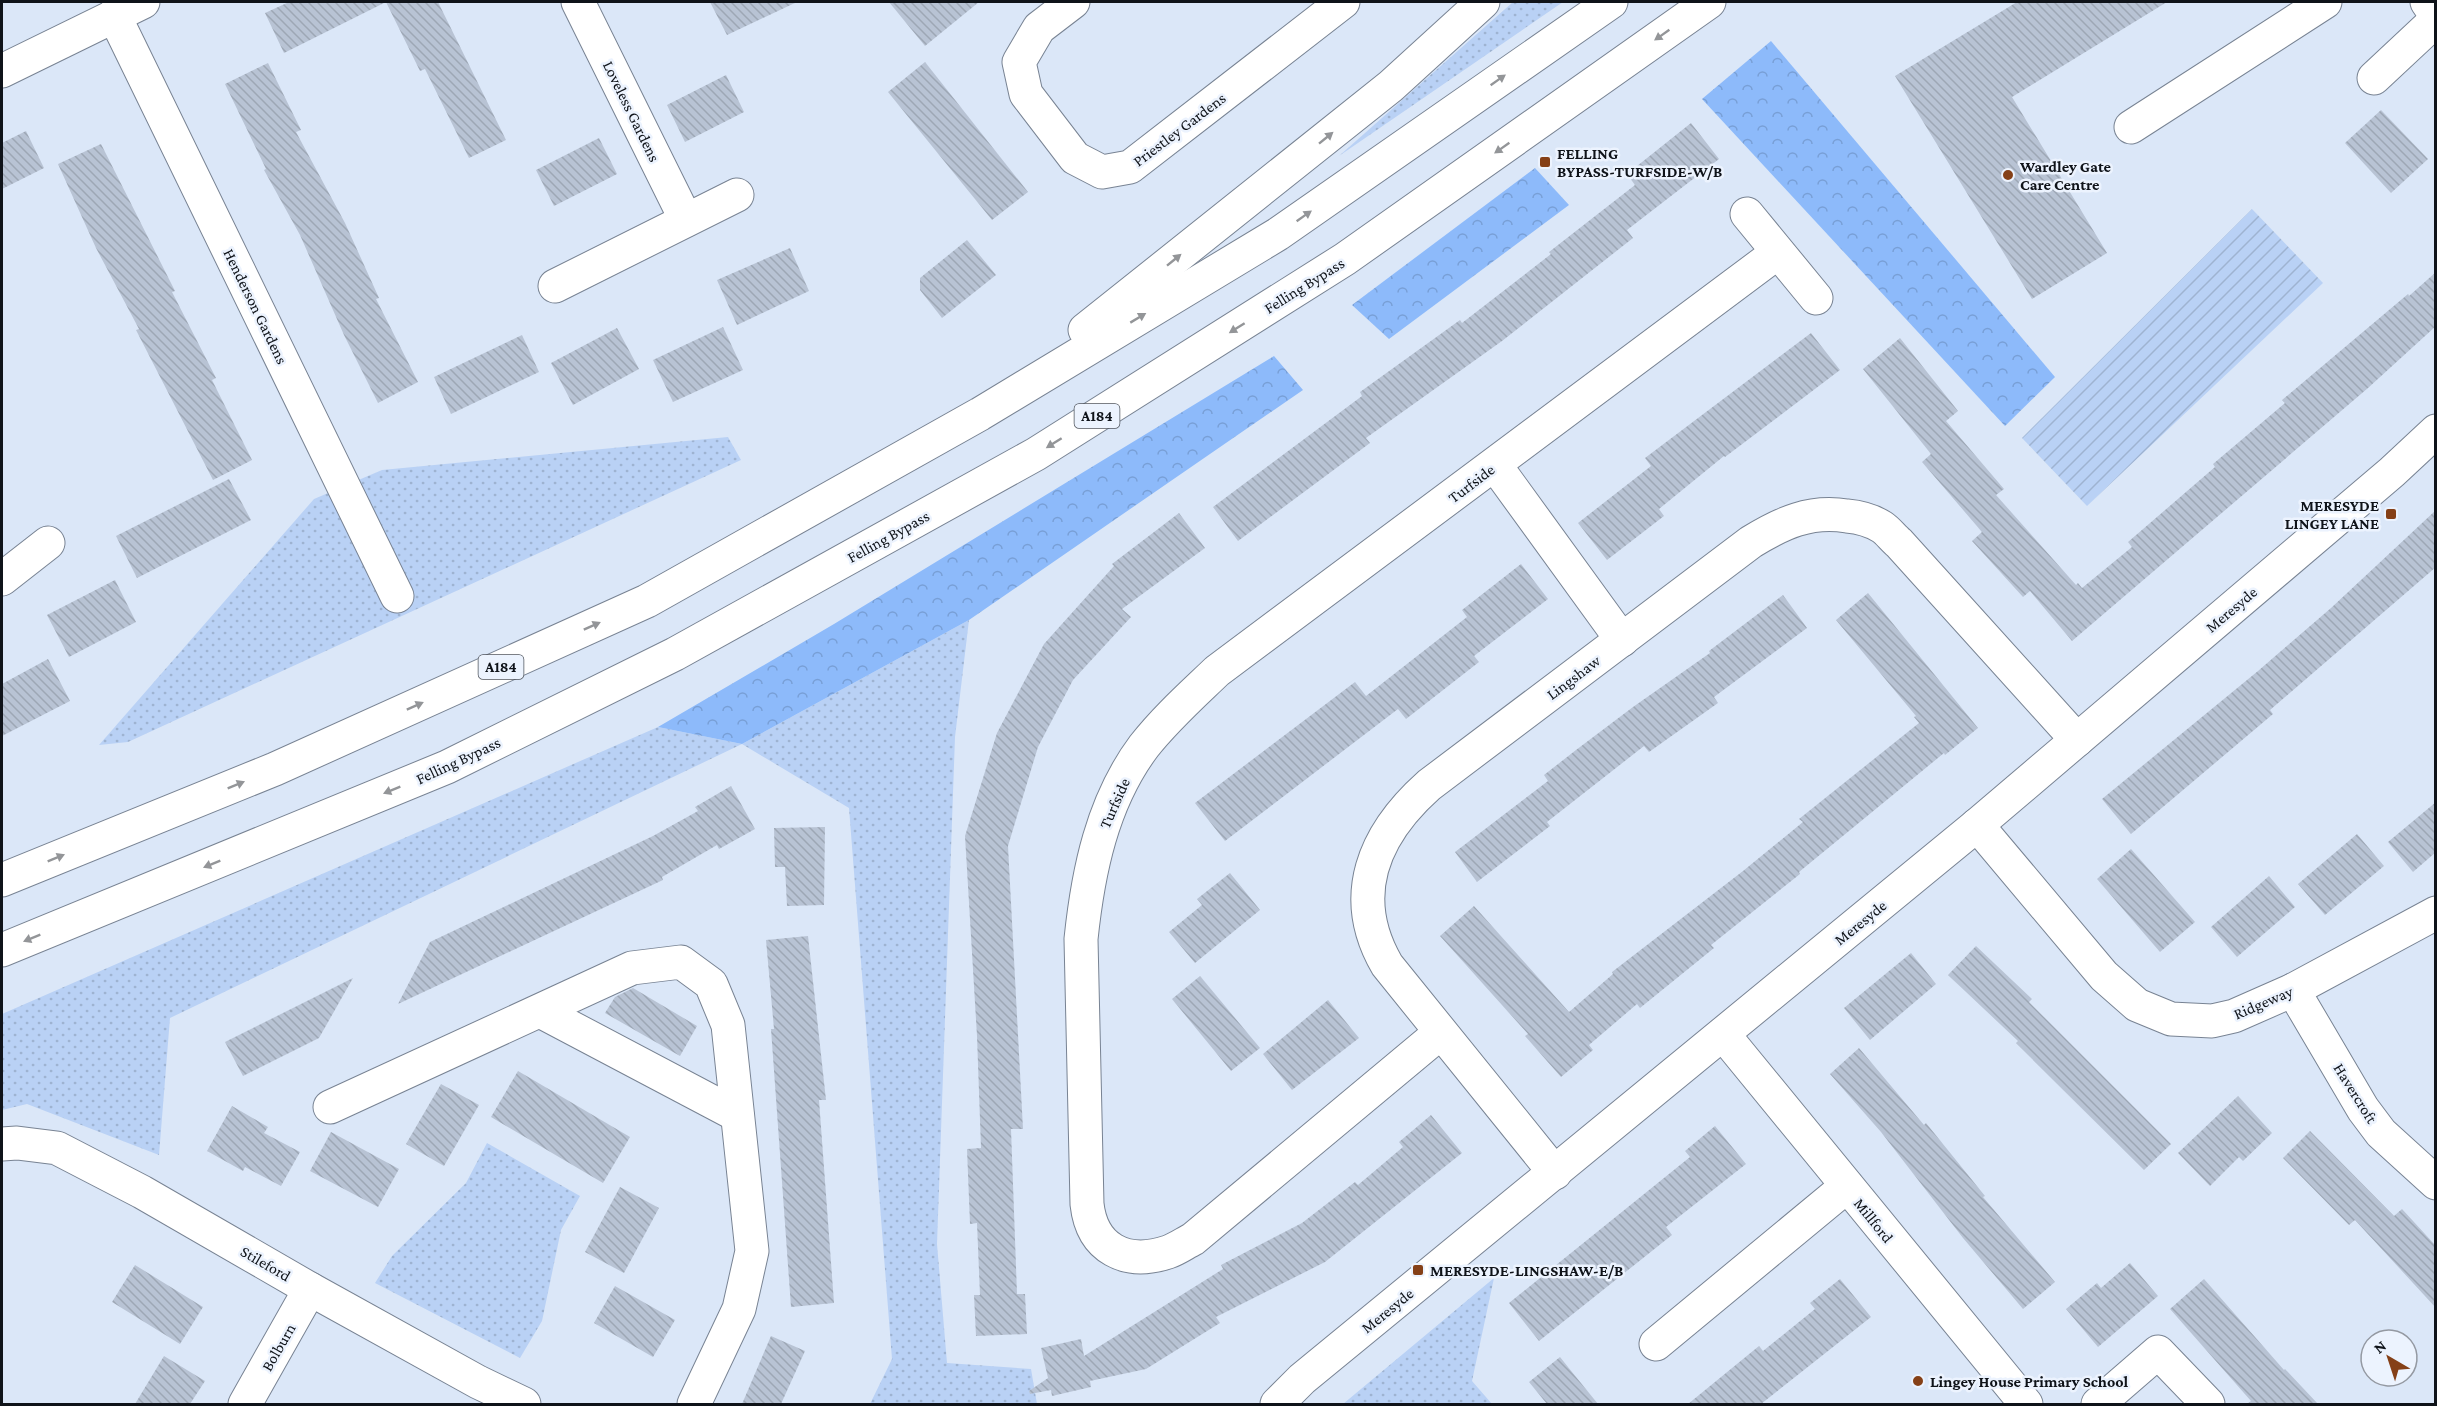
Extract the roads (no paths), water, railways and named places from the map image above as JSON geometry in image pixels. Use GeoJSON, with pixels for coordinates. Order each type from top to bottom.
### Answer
{"type":"FeatureCollection","features":[{"type":"Feature","properties":{"kind":"main road","name":"Loveless Gardens"},"geometry":{"type":"LineString","coordinates":[[578,2],[686,220]]}},
{"type":"Feature","properties":{"kind":"main road","name":"Priestley Gardens"},"geometry":{"type":"LineString","coordinates":[[1072,2],[1039,28],[1019,62],[1026,94],[1075,158],[1102,172],[1130,167],[1343,2]]}},
{"type":"Feature","properties":{"kind":"main road"},"geometry":{"type":"LineString","coordinates":[[980,414],[1392,86],[1483,2]]}},
{"type":"Feature","properties":{"kind":"main road","name":"A184"},"geometry":{"type":"LineString","coordinates":[[2,880],[275,769],[647,601],[980,414],[1278,234],[1611,2]]}},
{"type":"Feature","properties":{"kind":"main road","name":"Felling Bypass"},"geometry":{"type":"LineString","coordinates":[[2,950],[447,767],[675,654],[1036,454],[1345,259],[1709,2]]}},
{"type":"Feature","properties":{"kind":"main road"},"geometry":{"type":"LineString","coordinates":[[2132,127],[2325,2]]}},
{"type":"Feature","properties":{"kind":"main road"},"geometry":{"type":"LineString","coordinates":[[2374,78],[2436,18],[2427,2]]}},
{"type":"Feature","properties":{"kind":"main road"},"geometry":{"type":"LineString","coordinates":[[2,71],[129,8]]}},
{"type":"Feature","properties":{"kind":"main road","name":"Henderson Gardens"},"geometry":{"type":"LineString","coordinates":[[129,8],[397,596]]}},
{"type":"Feature","properties":{"kind":"main road"},"geometry":{"type":"LineString","coordinates":[[555,286],[737,195]]}},
{"type":"Feature","properties":{"kind":"main road"},"geometry":{"type":"LineString","coordinates":[[1747,214],[1816,298]]}},
{"type":"Feature","properties":{"kind":"main road","name":"Turfside"},"geometry":{"type":"LineString","coordinates":[[1440,1033],[1193,1239],[1170,1251],[1149,1256],[1128,1256],[1110,1250],[1097,1237],[1089,1221],[1087,1204],[1081,939],[1093,855],[1105,818],[1125,777],[1143,748],[1172,714],[1217,671],[1777,253]]}},
{"type":"Feature","properties":{"kind":"main road","name":"Meresyde"},"geometry":{"type":"LineString","coordinates":[[1278,1404],[1302,1379],[1977,825],[2392,472],[2436,431]]}},
{"type":"Feature","properties":{"kind":"main road"},"geometry":{"type":"LineString","coordinates":[[1495,465],[1622,640]]}},
{"type":"Feature","properties":{"kind":"main road","name":"Lingshaw"},"geometry":{"type":"LineString","coordinates":[[1555,1173],[1440,1033],[1387,965],[1376,946],[1368,913],[1369,890],[1380,845],[1398,817],[1429,786],[1751,542],[1793,519],[1815,514],[1861,518],[1881,527],[1899,543],[2077,740]]}},
{"type":"Feature","properties":{"kind":"main road"},"geometry":{"type":"LineString","coordinates":[[2,579],[48,543]]}},
{"type":"Feature","properties":{"kind":"main road","name":"Ridgeway"},"geometry":{"type":"LineString","coordinates":[[1977,825],[2104,976],[2137,1005],[2171,1019],[2212,1021],[2234,1016],[2294,990],[2436,913]]}},
{"type":"Feature","properties":{"kind":"main road"},"geometry":{"type":"LineString","coordinates":[[330,1107],[632,968],[681,962],[711,984],[728,1025],[752,1251],[739,1309],[694,1404]]}},
{"type":"Feature","properties":{"kind":"main road","name":"Havercroft"},"geometry":{"type":"LineString","coordinates":[[2294,990],[2363,1109],[2381,1133],[2436,1183]]}},
{"type":"Feature","properties":{"kind":"main road"},"geometry":{"type":"LineString","coordinates":[[540,1011],[737,1115]]}},
{"type":"Feature","properties":{"kind":"main road","name":"Millford"},"geometry":{"type":"LineString","coordinates":[[1723,1034],[2026,1404]]}},
{"type":"Feature","properties":{"kind":"main road","name":"Stileford"},"geometry":{"type":"LineString","coordinates":[[2,1144],[17,1143],[57,1148],[142,1192],[478,1382],[524,1404]]}},
{"type":"Feature","properties":{"kind":"main road"},"geometry":{"type":"LineString","coordinates":[[1656,1344],[1847,1186]]}},
{"type":"Feature","properties":{"kind":"main road","name":"Bolburn"},"geometry":{"type":"LineString","coordinates":[[245,1404],[310,1289]]}},
{"type":"Feature","properties":{"kind":"main road"},"geometry":{"type":"LineString","coordinates":[[2098,1404],[2158,1352],[2208,1404]]}},
{"type":"Feature","properties":{"kind":"place","name":"FELLING BYPASS-TURFSIDE-W/B"},"geometry":{"type":"Point","coordinates":[1545,162]}},
{"type":"Feature","properties":{"kind":"place","name":"Wardley Gate Care Centre"},"geometry":{"type":"Point","coordinates":[2008,175]}},
{"type":"Feature","properties":{"kind":"place","name":"MERESYDE LINGEY LANE"},"geometry":{"type":"Point","coordinates":[2391,514]}},
{"type":"Feature","properties":{"kind":"place","name":"MERESYDE-LINGSHAW-E/B"},"geometry":{"type":"Point","coordinates":[1418,1270]}},
{"type":"Feature","properties":{"kind":"place","name":"Lingey House Primary School"},"geometry":{"type":"Point","coordinates":[1918,1381]}}]}
